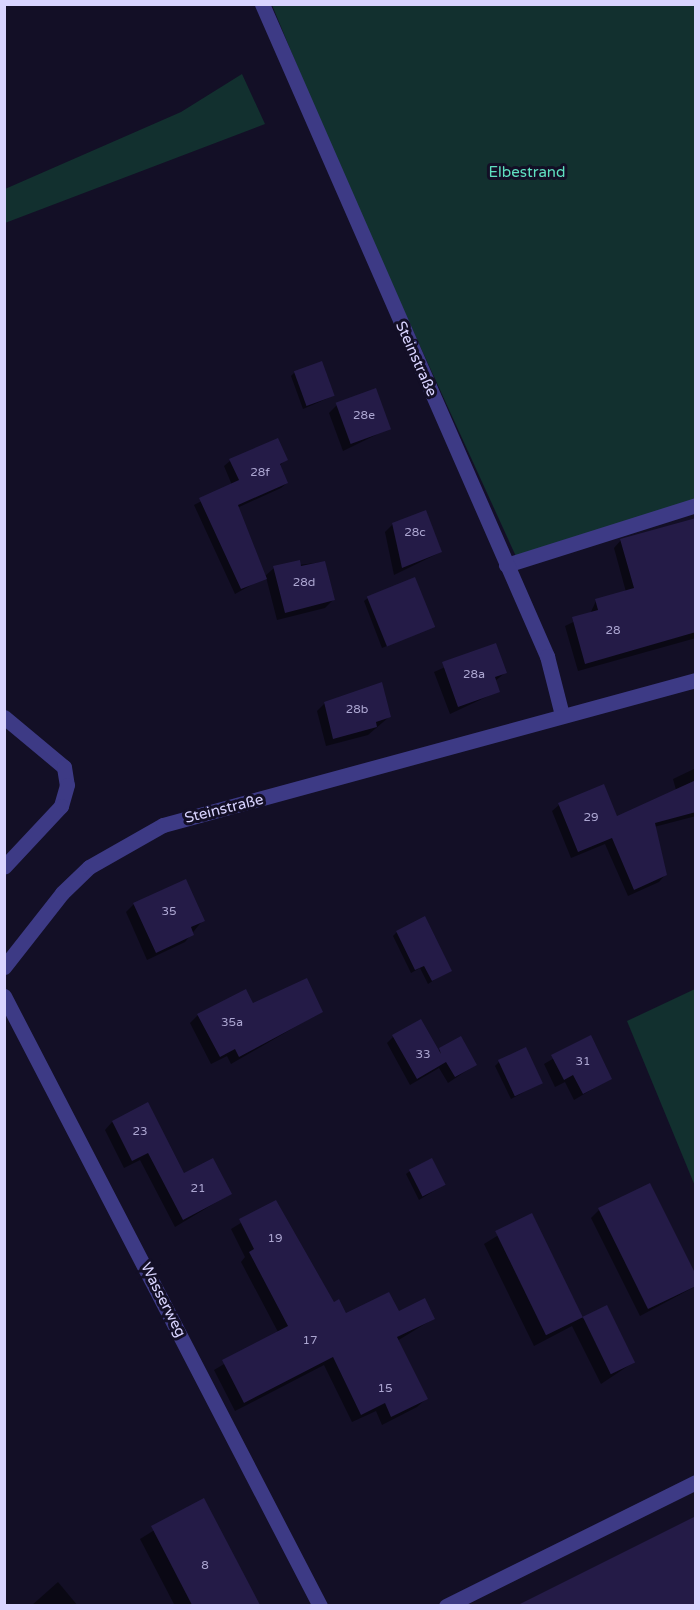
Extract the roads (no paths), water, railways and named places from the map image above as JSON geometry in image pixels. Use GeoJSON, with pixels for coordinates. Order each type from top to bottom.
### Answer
{"type":"FeatureCollection","features":[{"type":"Feature","properties":{"kind":"street","name":"Steinstraße"},"geometry":{"type":"LineString","coordinates":[[262,4],[547,656],[562,715]]}},
{"type":"Feature","properties":{"kind":"street"},"geometry":{"type":"LineString","coordinates":[[506,565],[696,505]]}},
{"type":"Feature","properties":{"kind":"street","name":"Steinstraße"},"geometry":{"type":"LineString","coordinates":[[5,964],[62,893],[89,867],[163,825],[696,680]]}},
{"type":"Feature","properties":{"kind":"street"},"geometry":{"type":"LineString","coordinates":[[4,717],[64,767],[67,785],[61,806],[4,867]]}},
{"type":"Feature","properties":{"kind":"street","name":"Wasserweg"},"geometry":{"type":"LineString","coordinates":[[4,996],[320,1605]]}},
{"type":"Feature","properties":{"kind":"street"},"geometry":{"type":"LineString","coordinates":[[446,1605],[696,1482]]}},
{"type":"Feature","properties":{"kind":"park label","name":"Elbestrand"},"geometry":{"type":"Point","coordinates":[527,173]}}]}
